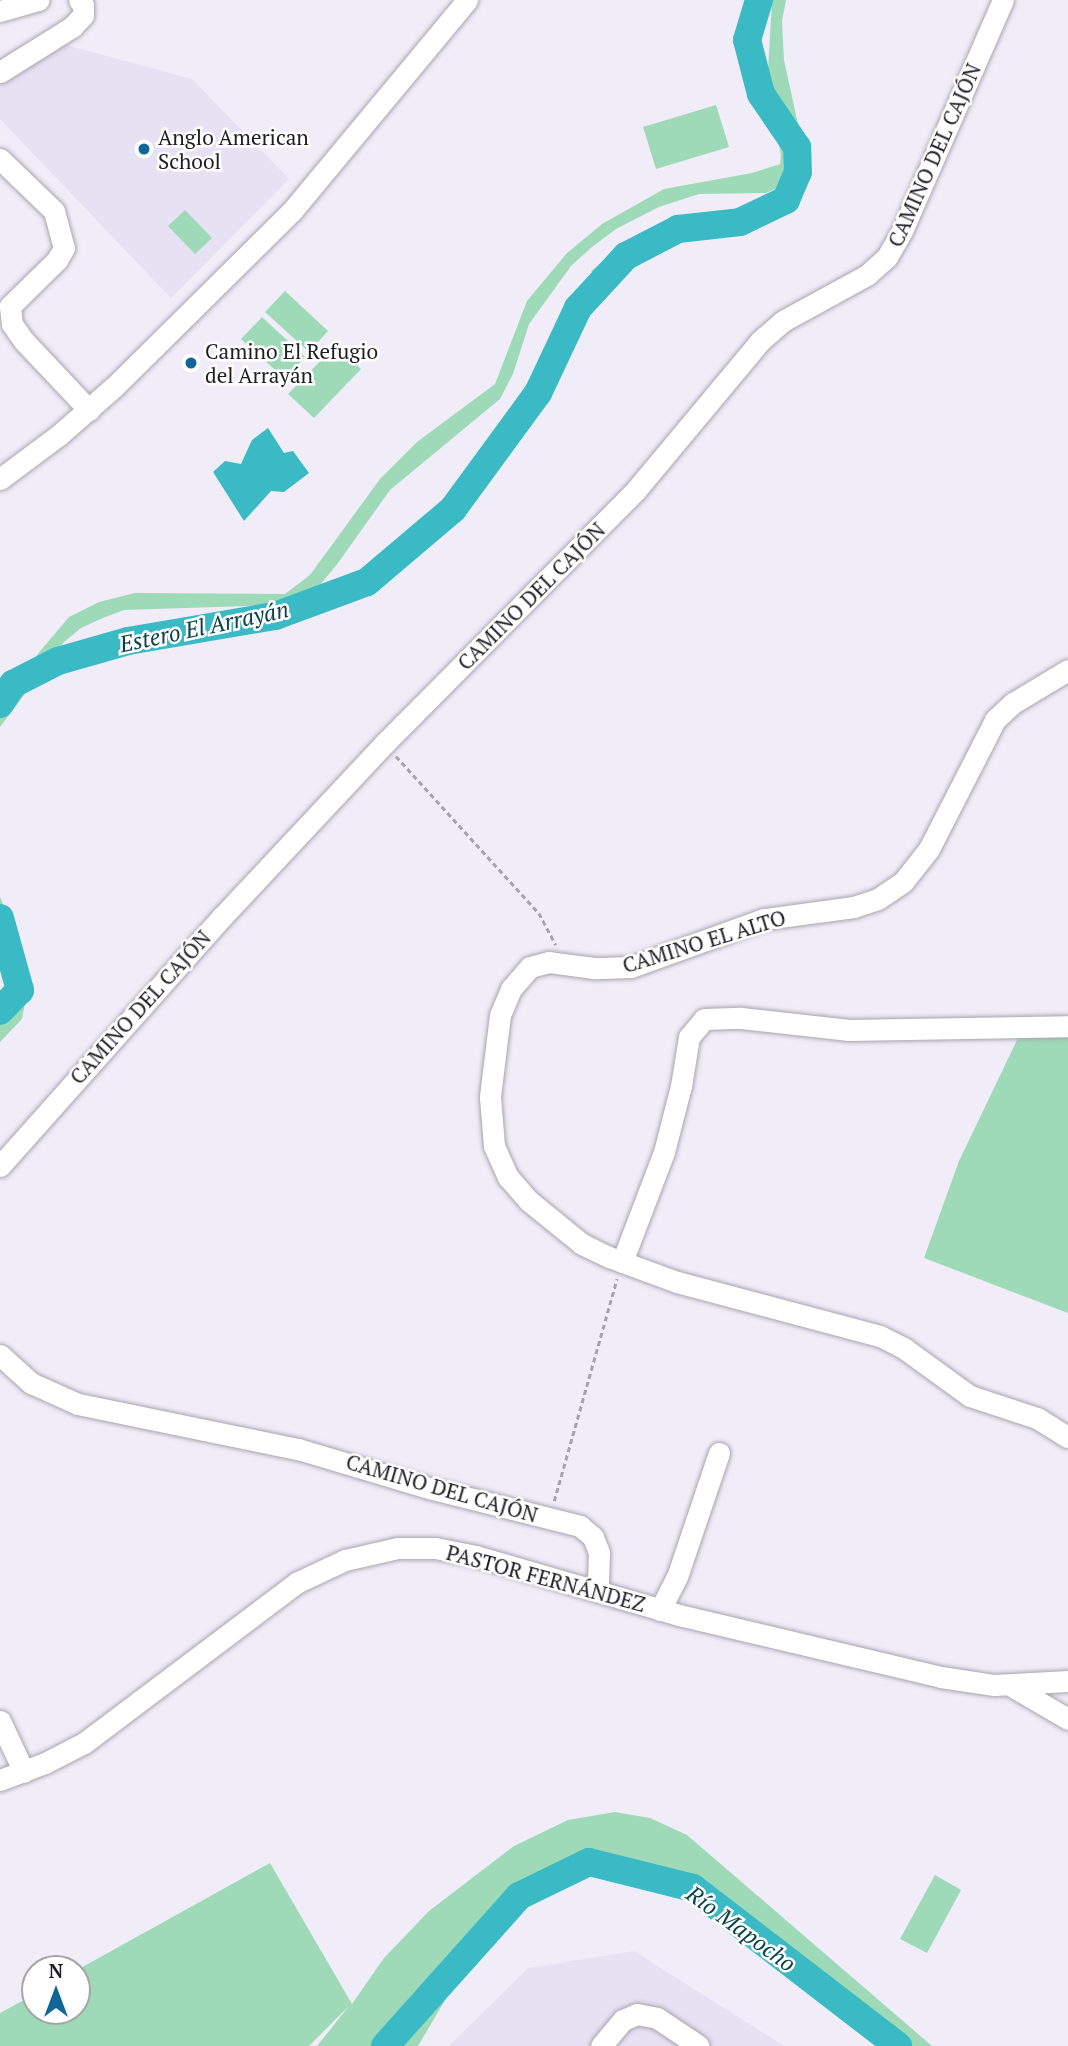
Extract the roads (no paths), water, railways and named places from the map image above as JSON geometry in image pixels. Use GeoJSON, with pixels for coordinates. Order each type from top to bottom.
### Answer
{"type":"FeatureCollection","features":[{"type":"Feature","properties":{"kind":"street"},"geometry":{"type":"LineString","coordinates":[[0,11],[38,0]]}},
{"type":"Feature","properties":{"kind":"street"},"geometry":{"type":"LineString","coordinates":[[0,72],[72,27],[83,15],[83,5],[79,0]]}},
{"type":"Feature","properties":{"kind":"street"},"geometry":{"type":"LineString","coordinates":[[0,479],[89,410],[292,211],[467,0]]}},
{"type":"Feature","properties":{"kind":"street","name":"CAMINO DEL CAJÓN"},"geometry":{"type":"LineString","coordinates":[[0,1166],[222,917],[385,743],[636,490],[773,329],[867,275],[887,257],[902,231],[1003,0]]}},
{"type":"Feature","properties":{"kind":"street"},"geometry":{"type":"LineString","coordinates":[[0,159],[54,211],[64,248],[57,260],[10,306],[12,324],[24,341],[89,410]]}},
{"type":"Feature","properties":{"kind":"street","name":"CAMINO EL ALTO"},"geometry":{"type":"LineString","coordinates":[[1068,670],[1013,703],[995,720],[929,849],[903,882],[878,899],[854,907],[764,919],[631,968],[594,968],[542,962],[530,967],[519,977],[504,1001],[492,1063],[491,1112],[494,1146],[508,1177],[529,1201],[582,1244],[677,1282],[880,1336],[905,1349],[970,1396],[1037,1418],[1068,1437]]}},
{"type":"Feature","properties":{"kind":"street"},"geometry":{"type":"LineString","coordinates":[[622,1262],[667,1139],[681,1086],[689,1037],[704,1020],[741,1018],[849,1030],[1068,1026]]}},
{"type":"Feature","properties":{"kind":"street","name":"CAMINO DEL CAJÓN"},"geometry":{"type":"LineString","coordinates":[[0,1355],[31,1383],[78,1404],[298,1449],[429,1488],[580,1526],[593,1537],[601,1562],[598,1591]]}},
{"type":"Feature","properties":{"kind":"street"},"geometry":{"type":"LineString","coordinates":[[660,1610],[677,1577],[719,1453]]}},
{"type":"Feature","properties":{"kind":"street","name":"PASTOR FERNÁNDEZ"},"geometry":{"type":"LineString","coordinates":[[0,1780],[24,1772],[84,1743],[281,1593],[345,1560],[389,1549],[435,1548],[475,1556],[660,1610],[941,1677],[973,1683],[1068,1681]]}},
{"type":"Feature","properties":{"kind":"street"},"geometry":{"type":"LineString","coordinates":[[1009,1684],[1068,1719]]}},
{"type":"Feature","properties":{"kind":"street"},"geometry":{"type":"LineString","coordinates":[[0,1721],[24,1772]]}},
{"type":"Feature","properties":{"kind":"street"},"geometry":{"type":"LineString","coordinates":[[601,2046],[624,2020],[637,2014],[657,2018],[699,2046]]}},
{"type":"Feature","properties":{"kind":"water"},"geometry":{"type":"Polygon","coordinates":[[[268,428],[284,453],[293,451],[309,473],[284,492],[271,491],[244,521],[213,472],[225,461],[241,464],[252,440],[268,428]]]}},
{"type":"Feature","properties":{"kind":"waterway","name":"Estero El Arrayán"},"geometry":{"type":"LineString","coordinates":[[0,704],[13,684],[58,661],[128,641],[275,616],[367,582],[453,509],[538,393],[578,308],[626,256],[678,229],[740,222],[786,200],[798,172],[797,147],[761,94],[747,40],[759,0]]}},
{"type":"Feature","properties":{"kind":"waterway","name":"Estero El Arrayán"},"geometry":{"type":"LineString","coordinates":[[0,918],[20,990],[0,1011]]}},
{"type":"Feature","properties":{"kind":"waterway","name":"Río Mapocho"},"geometry":{"type":"LineString","coordinates":[[385,2046],[519,1896],[589,1862],[693,1888],[898,2046]]}},
{"type":"Feature","properties":{"kind":"place","name":"Anglo American School"},"geometry":{"type":"Point","coordinates":[144,149]}},
{"type":"Feature","properties":{"kind":"place","name":"Camino El Refugio del Arrayán"},"geometry":{"type":"Point","coordinates":[191,363]}}]}
